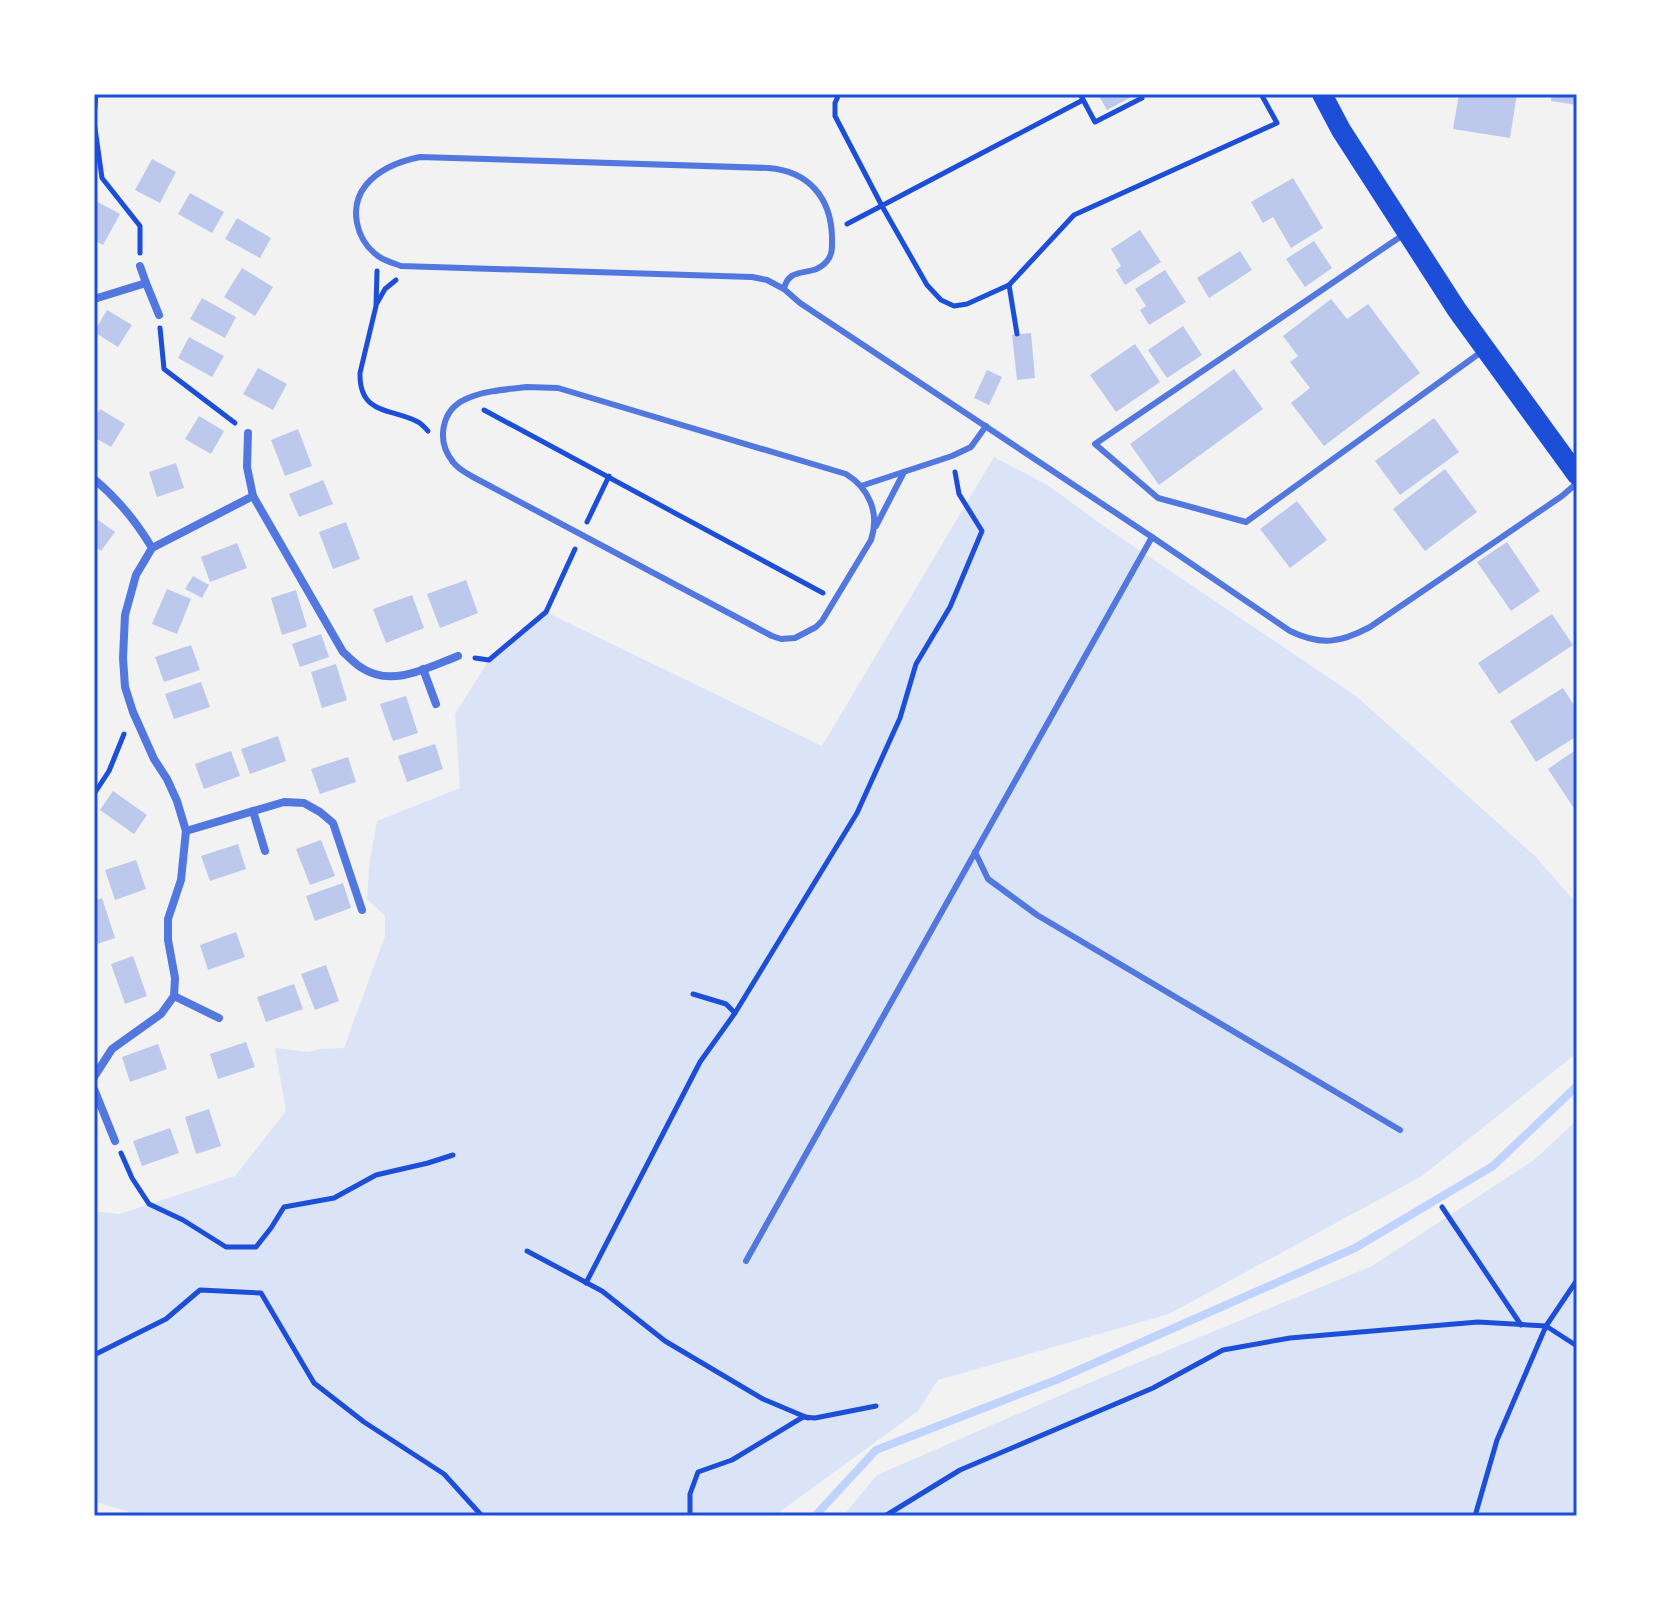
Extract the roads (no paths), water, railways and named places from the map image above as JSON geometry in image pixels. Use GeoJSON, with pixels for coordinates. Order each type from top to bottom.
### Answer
{"type":"FeatureCollection","features":[{"type":"Feature","properties":{"kind":"main road"},"geometry":{"type":"LineString","coordinates":[[1322,94],[1406,233],[1485,349],[1577,475]]}},
{"type":"Feature","properties":{"kind":"street"},"geometry":{"type":"LineString","coordinates":[[140,266],[159,315]]}},
{"type":"Feature","properties":{"kind":"street"},"geometry":{"type":"LineString","coordinates":[[94,299],[146,283]]}},
{"type":"Feature","properties":{"kind":"street"},"geometry":{"type":"LineString","coordinates":[[248,433],[247,467],[253,496],[343,652],[363,670],[402,677],[458,656]]}},
{"type":"Feature","properties":{"kind":"street"},"geometry":{"type":"LineString","coordinates":[[94,479],[137,523],[152,548]]}},
{"type":"Feature","properties":{"kind":"street"},"geometry":{"type":"LineString","coordinates":[[94,1077],[112,1049],[161,1014],[174,996],[168,919],[181,880],[186,831],[177,801],[154,759],[125,687],[125,615],[136,575],[152,548],[253,496]]}},
{"type":"Feature","properties":{"kind":"street"},"geometry":{"type":"LineString","coordinates":[[423,669],[436,704]]}},
{"type":"Feature","properties":{"kind":"street"},"geometry":{"type":"LineString","coordinates":[[186,831],[284,802],[304,803],[333,823],[362,910]]}},
{"type":"Feature","properties":{"kind":"street"},"geometry":{"type":"LineString","coordinates":[[253,811],[265,851]]}},
{"type":"Feature","properties":{"kind":"street"},"geometry":{"type":"LineString","coordinates":[[174,996],[219,1018]]}},
{"type":"Feature","properties":{"kind":"street"},"geometry":{"type":"LineString","coordinates":[[94,1089],[115,1141]]}},
{"type":"Feature","properties":{"kind":"lane"},"geometry":{"type":"LineString","coordinates":[[784,289],[786,279],[817,269],[828,261],[832,250],[827,207],[819,194],[797,174],[784,169],[420,157],[383,170],[364,186],[355,216],[363,241],[379,258],[417,267],[752,277],[767,280],[1290,631],[1318,641],[1334,641],[1370,627],[1577,483]]}},
{"type":"Feature","properties":{"kind":"lane"},"geometry":{"type":"LineString","coordinates":[[1406,233],[1095,444],[1158,498],[1246,522],[1485,349]]}},
{"type":"Feature","properties":{"kind":"lane"},"geometry":{"type":"LineString","coordinates":[[874,530],[874,509],[870,499],[861,486],[846,474],[558,388],[513,389],[465,399],[455,406],[444,424],[444,444],[452,461],[465,473],[781,639],[808,633],[822,621],[871,540],[904,472]]}},
{"type":"Feature","properties":{"kind":"lane"},"geometry":{"type":"LineString","coordinates":[[861,486],[971,447],[986,426]]}},
{"type":"Feature","properties":{"kind":"lane"},"geometry":{"type":"LineString","coordinates":[[746,1261],[1152,537]]}},
{"type":"Feature","properties":{"kind":"lane"},"geometry":{"type":"LineString","coordinates":[[975,852],[988,879],[1037,915],[1400,1130]]}},
{"type":"Feature","properties":{"kind":"waterway"},"geometry":{"type":"LineString","coordinates":[[815,1516],[876,1450],[1056,1380],[1355,1248],[1493,1166],[1577,1086]]}}]}
